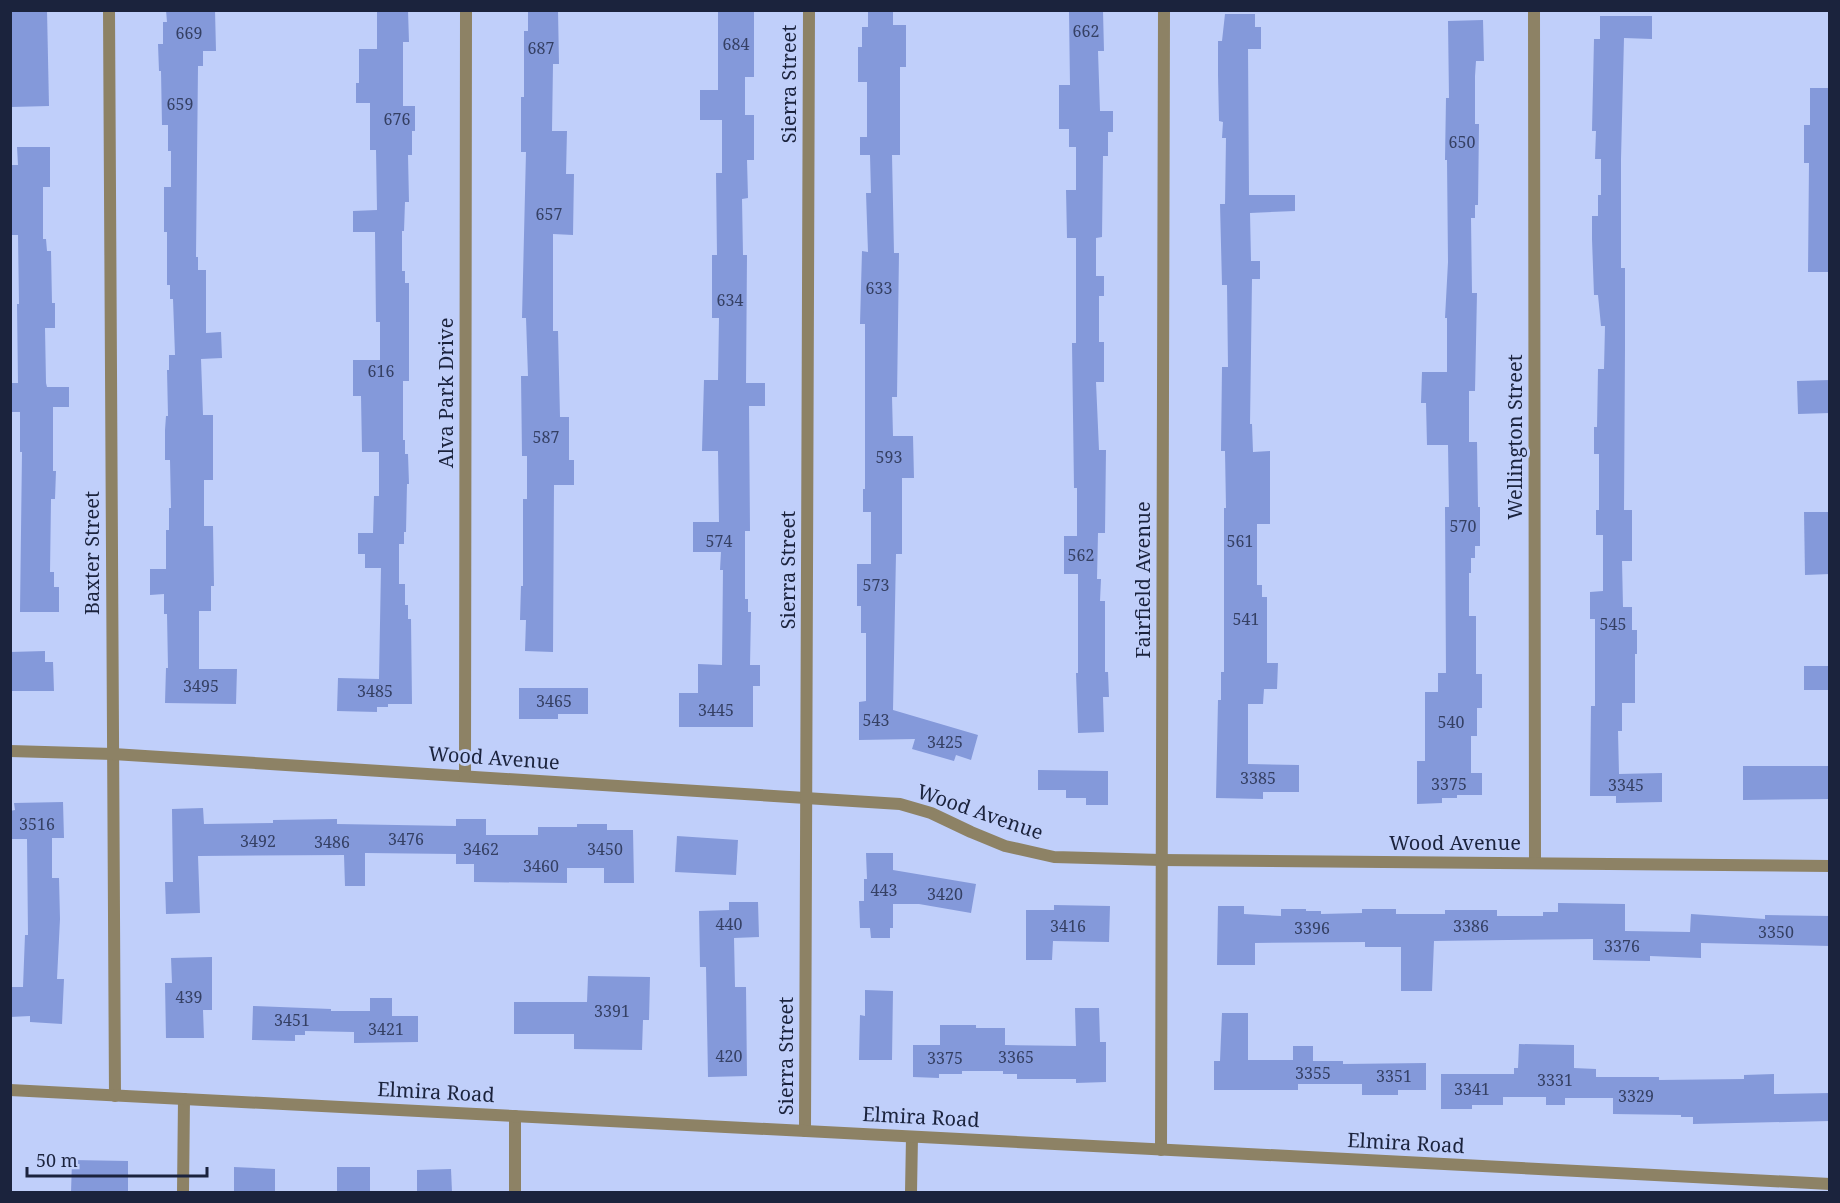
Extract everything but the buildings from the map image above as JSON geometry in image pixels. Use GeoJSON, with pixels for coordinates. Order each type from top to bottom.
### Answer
{"type":"FeatureCollection","features":[{"type":"Feature","properties":{"kind":"street","name":"Baxter Street"},"geometry":{"type":"LineString","coordinates":[[109,10],[115,1096]]}},
{"type":"Feature","properties":{"kind":"street","name":"Alva Park Drive"},"geometry":{"type":"LineString","coordinates":[[465,776],[466,10]]}},
{"type":"Feature","properties":{"kind":"street","name":"Sierra Street"},"geometry":{"type":"LineString","coordinates":[[805,1131],[808,10]]}},
{"type":"Feature","properties":{"kind":"street","name":"Fairfield Avenue"},"geometry":{"type":"LineString","coordinates":[[1161,1150],[1164,10]]}},
{"type":"Feature","properties":{"kind":"street","name":"Wellington Street"},"geometry":{"type":"LineString","coordinates":[[1534,10],[1535,863]]}},
{"type":"Feature","properties":{"kind":"street","name":"Wood Avenue"},"geometry":{"type":"LineString","coordinates":[[10,751],[113,754],[900,804],[931,813],[1005,846],[1054,857],[1830,866]]}},
{"type":"Feature","properties":{"kind":"street","name":"Elmira Road"},"geometry":{"type":"LineString","coordinates":[[10,1089],[1830,1184]]}},
{"type":"Feature","properties":{"kind":"street"},"geometry":{"type":"LineString","coordinates":[[183,1192],[184,1099]]}},
{"type":"Feature","properties":{"kind":"street"},"geometry":{"type":"LineString","coordinates":[[515,1116],[515,1192]]}},
{"type":"Feature","properties":{"kind":"street"},"geometry":{"type":"LineString","coordinates":[[911,1192],[912,1137]]}}]}
